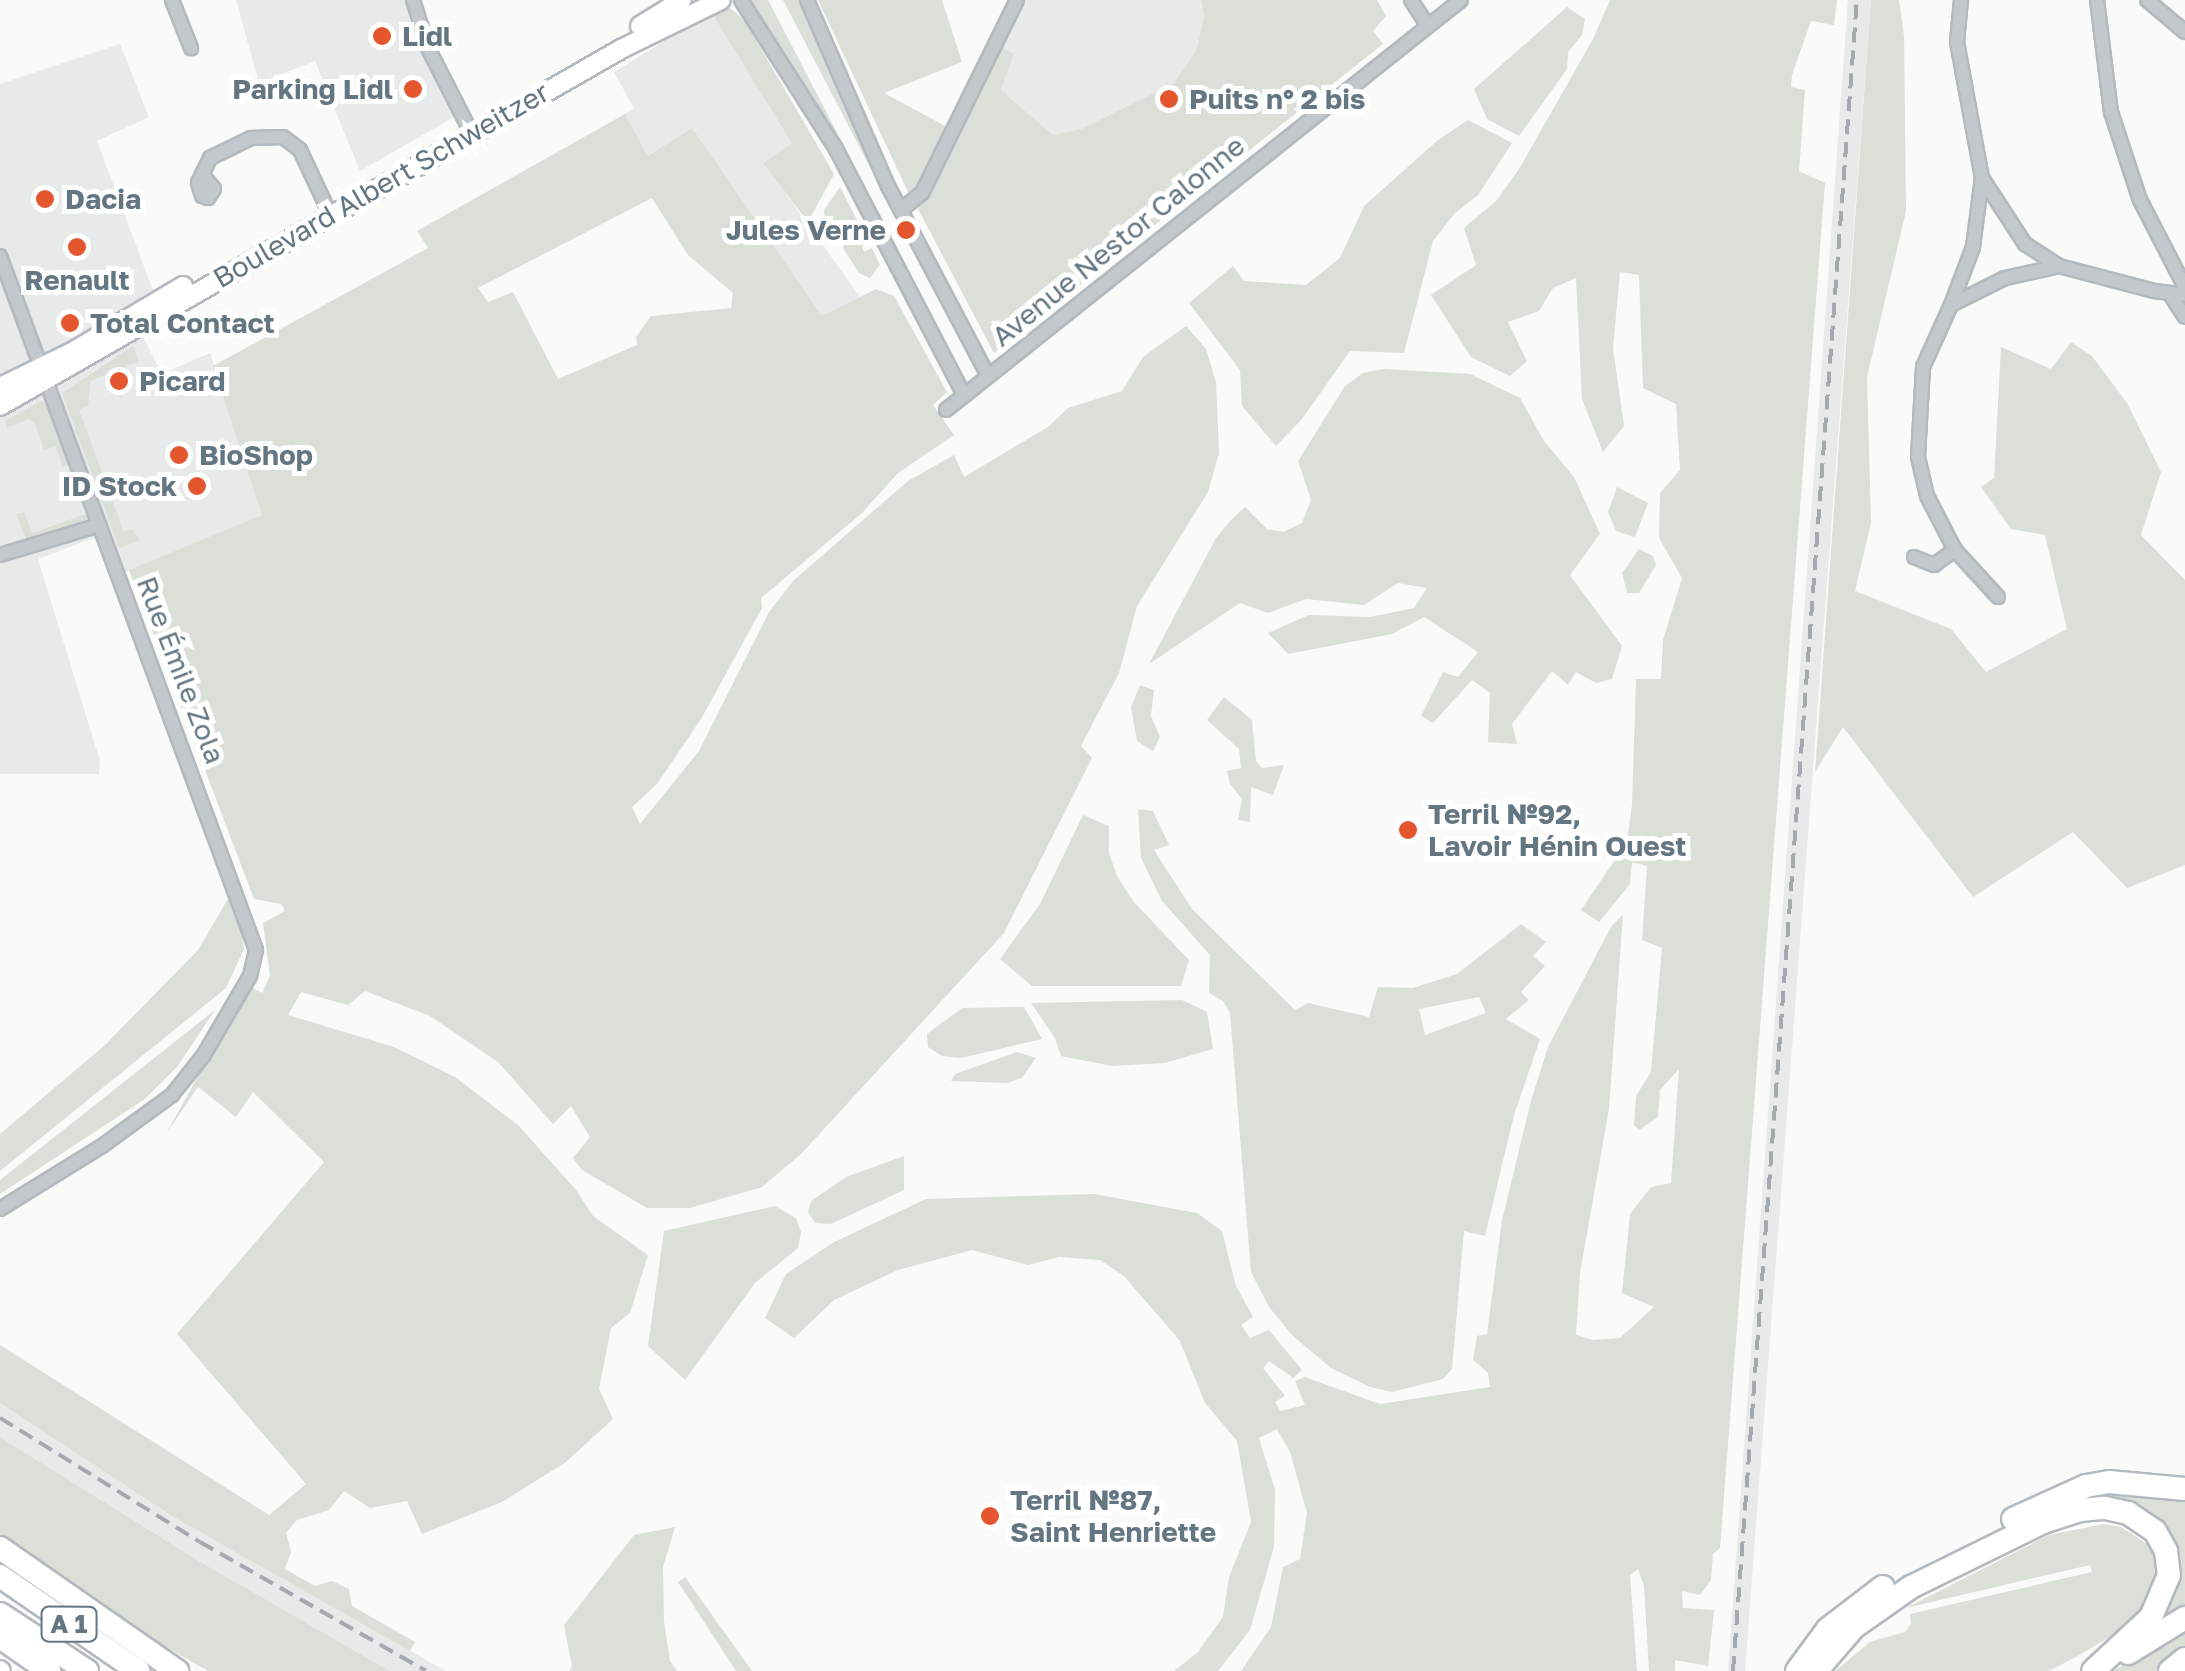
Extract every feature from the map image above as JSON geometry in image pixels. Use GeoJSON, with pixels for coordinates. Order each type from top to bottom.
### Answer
{"type":"FeatureCollection","features":[{"type":"Feature","properties":{"kind":"highway"},"geometry":{"type":"LineString","coordinates":[[1797,1671],[1828,1629],[1868,1597],[2040,1506],[2109,1482],[2185,1489]]}},
{"type":"Feature","properties":{"kind":"highway"},"geometry":{"type":"LineString","coordinates":[[1816,1671],[1854,1627],[1911,1587],[2043,1522],[2080,1510],[2105,1508],[2128,1513],[2155,1531],[2166,1551],[2170,1575],[2151,1617],[2094,1671]]}},
{"type":"Feature","properties":{"kind":"highway"},"geometry":{"type":"LineString","coordinates":[[0,1548],[177,1671]]}},
{"type":"Feature","properties":{"kind":"highway","name":"A 1"},"geometry":{"type":"LineString","coordinates":[[0,1576],[138,1671]]}},
{"type":"Feature","properties":{"kind":"highway","name":"A 1"},"geometry":{"type":"LineString","coordinates":[[0,1614],[87,1671]]}},
{"type":"Feature","properties":{"kind":"highway"},"geometry":{"type":"LineString","coordinates":[[2094,1671],[2185,1618]]}},
{"type":"Feature","properties":{"kind":"highway"},"geometry":{"type":"LineString","coordinates":[[0,1638],[49,1671]]}},
{"type":"Feature","properties":{"kind":"highway"},"geometry":{"type":"LineString","coordinates":[[139,1642],[194,1671]]}},
{"type":"Feature","properties":{"kind":"highway"},"geometry":{"type":"LineString","coordinates":[[2170,1671],[2185,1659]]}},
{"type":"Feature","properties":{"kind":"main road","name":"Boulevard Albert Schweitzer"},"geometry":{"type":"LineString","coordinates":[[43,375],[682,0]]}},
{"type":"Feature","properties":{"kind":"main road"},"geometry":{"type":"LineString","coordinates":[[664,25],[700,0]]}},
{"type":"Feature","properties":{"kind":"main road","name":"Boulevard Albert Schweitzer"},"geometry":{"type":"LineString","coordinates":[[469,128],[664,25],[721,0]]}},
{"type":"Feature","properties":{"kind":"main road"},"geometry":{"type":"LineString","coordinates":[[0,387],[43,375]]}},
{"type":"Feature","properties":{"kind":"main road"},"geometry":{"type":"LineString","coordinates":[[0,406],[43,375]]}},
{"type":"Feature","properties":{"kind":"street"},"geometry":{"type":"LineString","coordinates":[[172,0],[191,48]]}},
{"type":"Feature","properties":{"kind":"street"},"geometry":{"type":"LineString","coordinates":[[413,0],[429,50],[469,128]]}},
{"type":"Feature","properties":{"kind":"street"},"geometry":{"type":"LineString","coordinates":[[741,0],[836,149],[964,395]]}},
{"type":"Feature","properties":{"kind":"street"},"geometry":{"type":"LineString","coordinates":[[807,0],[901,210],[988,376]]}},
{"type":"Feature","properties":{"kind":"street"},"geometry":{"type":"LineString","coordinates":[[901,210],[922,193],[1017,0]]}},
{"type":"Feature","properties":{"kind":"street"},"geometry":{"type":"LineString","coordinates":[[1410,0],[1428,26]]}},
{"type":"Feature","properties":{"kind":"street","name":"Avenue Nestor Calonne"},"geometry":{"type":"LineString","coordinates":[[946,410],[1461,0]]}},
{"type":"Feature","properties":{"kind":"street"},"geometry":{"type":"LineString","coordinates":[[1960,0],[1957,42],[1982,178],[1974,246],[1924,367],[1918,457],[1927,496],[1955,550],[1998,597]]}},
{"type":"Feature","properties":{"kind":"street"},"geometry":{"type":"LineString","coordinates":[[1982,178],[2025,244],[2060,266],[2170,294],[2185,291],[2140,200],[2111,112],[2097,0]]}},
{"type":"Feature","properties":{"kind":"street"},"geometry":{"type":"LineString","coordinates":[[2147,0],[2185,32]]}},
{"type":"Feature","properties":{"kind":"street"},"geometry":{"type":"LineString","coordinates":[[202,174],[206,161],[228,147],[278,135],[300,150],[327,210]]}},
{"type":"Feature","properties":{"kind":"street","name":"Rue Émile Zola"},"geometry":{"type":"LineString","coordinates":[[0,256],[254,936],[256,956],[250,976],[204,1056],[172,1095],[102,1146],[0,1209]]}},
{"type":"Feature","properties":{"kind":"street"},"geometry":{"type":"LineString","coordinates":[[1951,305],[2005,278],[2060,266]]}},
{"type":"Feature","properties":{"kind":"street"},"geometry":{"type":"LineString","coordinates":[[2170,294],[2185,317]]}},
{"type":"Feature","properties":{"kind":"street"},"geometry":{"type":"LineString","coordinates":[[0,555],[100,524]]}},
{"type":"Feature","properties":{"kind":"street"},"geometry":{"type":"LineString","coordinates":[[1914,558],[1934,566],[1955,550]]}},
{"type":"Feature","properties":{"kind":"shaded area","name":"Parking Lidl"},"geometry":{"type":"Polygon","coordinates":[[[236,0],[407,0],[456,116],[360,171],[315,61],[259,83],[236,0]]]}},
{"type":"Feature","properties":{"kind":"shaded area"},"geometry":{"type":"Polygon","coordinates":[[[748,0],[768,0],[907,267],[903,269],[748,0]]]}},
{"type":"Feature","properties":{"kind":"shaded area"},"geometry":{"type":"Polygon","coordinates":[[[783,0],[803,0],[903,221],[899,223],[783,0]]]}},
{"type":"Feature","properties":{"kind":"shaded area"},"geometry":{"type":"Polygon","coordinates":[[[818,0],[942,0],[962,62],[884,93],[947,127],[920,191],[915,188],[909,194],[818,0]]]}},
{"type":"Feature","properties":{"kind":"shaded area"},"geometry":{"type":"Polygon","coordinates":[[[1024,0],[1201,0],[1204,17],[1196,51],[1174,83],[1081,129],[1053,135],[1001,90],[1014,54],[1001,47],[1024,0]]]}},
{"type":"Feature","properties":{"kind":"shaded area"},"geometry":{"type":"Polygon","coordinates":[[[1201,0],[1377,0],[1386,16],[1373,31],[1383,44],[994,353],[918,209],[1001,47],[1014,54],[1001,90],[1053,135],[1081,129],[1174,83],[1196,51],[1204,17],[1201,0]]]}},
{"type":"Feature","properties":{"kind":"shaded area"},"geometry":{"type":"Polygon","coordinates":[[[1610,0],[1837,0],[1834,25],[1811,21],[1791,87],[1805,90],[1799,171],[1825,183],[1720,1548],[1713,1554],[1711,1580],[1700,1595],[1682,1591],[1683,1608],[1714,1610],[1708,1666],[1675,1660],[1675,1671],[1649,1671],[1644,1586],[1638,1569],[1630,1575],[1637,1671],[1241,1671],[1271,1627],[1283,1567],[1300,1559],[1307,1513],[1290,1452],[1277,1429],[1259,1438],[1275,1490],[1274,1547],[1250,1630],[1218,1671],[1174,1671],[1198,1652],[1223,1617],[1229,1577],[1251,1522],[1237,1441],[1205,1403],[1180,1341],[1124,1276],[1100,1260],[1059,1257],[1028,1265],[972,1250],[898,1270],[834,1300],[794,1338],[765,1318],[786,1274],[834,1242],[926,1199],[1094,1194],[1197,1213],[1222,1231],[1236,1286],[1253,1317],[1241,1325],[1250,1338],[1269,1330],[1302,1370],[1293,1378],[1269,1361],[1263,1368],[1285,1396],[1275,1402],[1280,1411],[1305,1405],[1295,1381],[1305,1377],[1380,1404],[1490,1387],[1488,1373],[1473,1360],[1477,1336],[1487,1334],[1502,1220],[1531,1101],[1548,1047],[1611,927],[1623,914],[1609,1109],[1580,1273],[1576,1335],[1593,1340],[1620,1338],[1654,1307],[1622,1293],[1630,1214],[1651,1187],[1671,1183],[1679,1069],[1660,1090],[1658,1117],[1639,1130],[1634,1125],[1636,1096],[1651,1072],[1662,948],[1642,940],[1647,866],[1632,862],[1630,884],[1599,922],[1581,910],[1627,842],[1636,679],[1661,679],[1663,640],[1682,578],[1659,538],[1660,493],[1680,470],[1676,404],[1643,388],[1639,275],[1620,272],[1613,348],[1624,426],[1603,452],[1582,399],[1576,278],[1553,288],[1539,311],[1508,322],[1527,361],[1510,376],[1471,357],[1431,295],[1476,265],[1464,228],[1497,200],[1519,169],[1593,39],[1610,0]]]}},
{"type":"Feature","properties":{"kind":"shaded area"},"geometry":{"type":"Polygon","coordinates":[[[1848,0],[1871,0],[1745,1671],[1728,1671],[1848,0]]]}},
{"type":"Feature","properties":{"kind":"shaded area"},"geometry":{"type":"Polygon","coordinates":[[[1871,0],[1899,0],[1904,36],[1906,211],[1867,377],[1871,523],[1855,591],[1951,629],[1986,672],[2067,629],[2045,535],[2011,529],[1981,487],[1994,478],[2001,347],[2051,369],[2071,342],[2092,356],[2127,403],[2161,472],[2141,535],[2185,580],[2185,865],[2127,888],[2073,832],[1973,897],[1843,727],[1815,772],[1871,0]]]}},
{"type":"Feature","properties":{"kind":"shaded area"},"geometry":{"type":"Polygon","coordinates":[[[729,7],[745,21],[834,174],[808,222],[763,163],[792,143],[711,12],[729,7]]]}},
{"type":"Feature","properties":{"kind":"shaded area"},"geometry":{"type":"Polygon","coordinates":[[[1567,7],[1585,19],[1582,35],[1568,52],[1567,69],[1519,136],[1487,119],[1474,89],[1567,7]]]}},
{"type":"Feature","properties":{"kind":"shaded area"},"geometry":{"type":"Polygon","coordinates":[[[711,12],[793,143],[764,163],[860,297],[822,316],[692,129],[648,156],[625,114],[634,108],[614,72],[711,12]]]}},
{"type":"Feature","properties":{"kind":"shaded area"},"geometry":{"type":"Polygon","coordinates":[[[120,44],[149,117],[97,141],[155,296],[129,310],[162,374],[210,353],[262,515],[119,575],[104,534],[38,559],[100,761],[99,774],[0,774],[0,84],[120,44]]]}},
{"type":"Feature","properties":{"kind":"shaded area"},"geometry":{"type":"Polygon","coordinates":[[[625,114],[648,156],[692,128],[822,316],[876,289],[894,296],[947,392],[933,405],[954,435],[898,473],[862,513],[761,598],[762,608],[701,719],[657,784],[632,807],[640,824],[699,751],[769,612],[794,580],[908,481],[954,455],[964,477],[1048,427],[1068,408],[1122,391],[1143,357],[1186,326],[1206,349],[1216,382],[1219,453],[1208,492],[1137,606],[1119,673],[1081,746],[1092,758],[1004,933],[801,1154],[762,1187],[690,1208],[647,1208],[582,1170],[573,1158],[590,1137],[571,1106],[553,1124],[498,1062],[430,1016],[365,991],[348,1005],[301,992],[288,1015],[394,1047],[455,1077],[519,1126],[576,1190],[593,1216],[648,1255],[630,1313],[611,1328],[599,1389],[613,1419],[566,1462],[502,1502],[422,1534],[407,1501],[370,1508],[344,1491],[329,1510],[297,1520],[286,1533],[291,1552],[285,1569],[315,1586],[332,1581],[349,1589],[352,1606],[415,1642],[410,1651],[172,1516],[0,1403],[0,1345],[269,1515],[306,1484],[177,1334],[324,1162],[253,1092],[236,1117],[198,1087],[166,1134],[248,986],[262,993],[270,976],[263,923],[285,911],[281,904],[254,899],[129,570],[262,515],[213,366],[428,248],[417,231],[625,114]],[[652,198],[478,288],[488,302],[513,292],[558,379],[637,345],[636,337],[651,316],[731,308],[733,293],[688,255],[652,198]]]}},
{"type":"Feature","properties":{"kind":"shaded area"},"geometry":{"type":"Polygon","coordinates":[[[1468,120],[1512,143],[1478,195],[1455,213],[1433,241],[1404,353],[1350,351],[1302,419],[1276,446],[1242,406],[1240,370],[1189,303],[1233,266],[1244,281],[1306,285],[1340,258],[1364,206],[1438,140],[1468,120]]]}},
{"type":"Feature","properties":{"kind":"shaded area"},"geometry":{"type":"Polygon","coordinates":[[[840,187],[869,243],[862,246],[864,252],[872,248],[880,265],[870,278],[859,273],[843,248],[847,240],[840,230],[829,232],[825,222],[824,210],[840,187]]]}},
{"type":"Feature","properties":{"kind":"shaded area"},"geometry":{"type":"Polygon","coordinates":[[[133,346],[139,361],[91,381],[88,406],[79,410],[124,532],[132,529],[140,540],[119,548],[62,393],[133,346]]]}},
{"type":"Feature","properties":{"kind":"shaded area"},"geometry":{"type":"Polygon","coordinates":[[[1384,369],[1470,374],[1520,398],[1544,441],[1574,477],[1600,534],[1570,575],[1622,646],[1612,679],[1596,683],[1576,672],[1568,685],[1552,671],[1512,724],[1517,744],[1488,742],[1490,693],[1472,680],[1433,723],[1421,716],[1443,672],[1458,677],[1478,652],[1424,617],[1392,634],[1288,654],[1268,633],[1309,615],[1370,617],[1414,608],[1427,588],[1398,583],[1364,605],[1306,599],[1268,613],[1240,603],[1149,664],[1216,538],[1245,507],[1267,529],[1283,532],[1302,523],[1311,500],[1298,461],[1345,386],[1363,373],[1384,369]]]}},
{"type":"Feature","properties":{"kind":"shaded area"},"geometry":{"type":"Polygon","coordinates":[[[41,401],[68,465],[63,467],[55,446],[44,450],[35,423],[28,419],[7,428],[5,421],[41,401]]]}},
{"type":"Feature","properties":{"kind":"shaded area"},"geometry":{"type":"Polygon","coordinates":[[[1617,487],[1648,503],[1635,537],[1616,531],[1608,512],[1617,487]]]}},
{"type":"Feature","properties":{"kind":"shaded area"},"geometry":{"type":"Polygon","coordinates":[[[24,512],[32,533],[86,514],[89,520],[27,541],[16,514],[24,512]]]}},
{"type":"Feature","properties":{"kind":"shaded area"},"geometry":{"type":"Polygon","coordinates":[[[1639,549],[1653,556],[1656,565],[1639,593],[1627,593],[1622,573],[1639,549]]]}},
{"type":"Feature","properties":{"kind":"shaded area"},"geometry":{"type":"Polygon","coordinates":[[[1140,685],[1154,690],[1151,716],[1160,737],[1153,751],[1137,741],[1131,707],[1140,685]]]}},
{"type":"Feature","properties":{"kind":"shaded area"},"geometry":{"type":"Polygon","coordinates":[[[1224,697],[1252,720],[1256,761],[1262,768],[1284,765],[1273,795],[1251,787],[1250,822],[1238,820],[1242,799],[1230,784],[1227,771],[1241,768],[1239,749],[1207,720],[1224,697]]]}},
{"type":"Feature","properties":{"kind":"shaded area"},"geometry":{"type":"Polygon","coordinates":[[[1138,809],[1153,811],[1169,845],[1154,850],[1192,909],[1295,1010],[1308,1003],[1369,1017],[1378,987],[1413,988],[1457,974],[1521,924],[1546,942],[1533,956],[1545,966],[1521,992],[1529,1000],[1506,1019],[1540,1039],[1514,1115],[1485,1236],[1464,1231],[1452,1369],[1443,1379],[1392,1392],[1370,1387],[1331,1368],[1293,1336],[1269,1307],[1251,1272],[1230,1013],[1223,1001],[1209,993],[1210,955],[1162,901],[1141,858],[1138,809]],[[1479,997],[1419,1009],[1425,1035],[1486,1013],[1479,997]]]}},
{"type":"Feature","properties":{"kind":"shaded area"},"geometry":{"type":"Polygon","coordinates":[[[1083,815],[1109,826],[1109,853],[1117,876],[1133,901],[1189,960],[1181,986],[1032,986],[1000,959],[1040,904],[1083,815]]]}},
{"type":"Feature","properties":{"kind":"shaded area"},"geometry":{"type":"Polygon","coordinates":[[[228,899],[232,899],[241,925],[244,949],[226,988],[0,1171],[0,1134],[104,1046],[198,950],[228,899]]]}},
{"type":"Feature","properties":{"kind":"shaded area"},"geometry":{"type":"Polygon","coordinates":[[[1182,1000],[1207,1012],[1213,1049],[1165,1063],[1112,1066],[1061,1056],[1055,1038],[1031,1003],[1182,1000]]]}},
{"type":"Feature","properties":{"kind":"shaded area"},"geometry":{"type":"Polygon","coordinates":[[[1024,1007],[1042,1039],[961,1058],[942,1056],[928,1047],[927,1034],[962,1008],[1024,1007]]]}},
{"type":"Feature","properties":{"kind":"shaded area"},"geometry":{"type":"Polygon","coordinates":[[[215,1010],[177,1067],[145,1099],[0,1194],[0,1180],[215,1010]]]}},
{"type":"Feature","properties":{"kind":"shaded area"},"geometry":{"type":"Polygon","coordinates":[[[1017,1052],[1036,1058],[1022,1078],[1007,1083],[951,1081],[955,1074],[1017,1052]]]}},
{"type":"Feature","properties":{"kind":"shaded area"},"geometry":{"type":"Polygon","coordinates":[[[904,1156],[904,1190],[831,1224],[815,1223],[808,1212],[811,1201],[846,1177],[904,1156]]]}},
{"type":"Feature","properties":{"kind":"shaded area"},"geometry":{"type":"Polygon","coordinates":[[[775,1206],[796,1218],[801,1232],[798,1248],[755,1283],[685,1380],[648,1346],[664,1231],[775,1206]]]}},
{"type":"Feature","properties":{"kind":"shaded area"},"geometry":{"type":"Polygon","coordinates":[[[0,1403],[172,1516],[446,1671],[390,1671],[202,1563],[0,1437],[0,1403]]]}},
{"type":"Feature","properties":{"kind":"shaded area"},"geometry":{"type":"Polygon","coordinates":[[[0,1437],[202,1563],[390,1671],[208,1671],[145,1635],[0,1536],[0,1437]]]}},
{"type":"Feature","properties":{"kind":"shaded area"},"geometry":{"type":"Polygon","coordinates":[[[2121,1493],[2185,1499],[2185,1608],[2161,1623],[2170,1543],[2078,1501],[2121,1493]]]}},
{"type":"Feature","properties":{"kind":"shaded area"},"geometry":{"type":"Polygon","coordinates":[[[2104,1524],[2121,1527],[2150,1546],[2157,1568],[2156,1584],[2149,1602],[2121,1630],[2076,1657],[2049,1671],[1835,1671],[1870,1642],[1905,1632],[1911,1624],[1910,1614],[2092,1572],[2090,1565],[1906,1608],[2049,1535],[2104,1524]]]}},
{"type":"Feature","properties":{"kind":"shaded area"},"geometry":{"type":"Polygon","coordinates":[[[675,1527],[663,1567],[664,1621],[670,1661],[677,1671],[569,1671],[572,1667],[564,1625],[634,1535],[675,1527]]]}},
{"type":"Feature","properties":{"kind":"shaded area"},"geometry":{"type":"Polygon","coordinates":[[[685,1577],[752,1671],[736,1671],[678,1582],[685,1577]]]}},
{"type":"Feature","properties":{"kind":"shaded area"},"geometry":{"type":"Polygon","coordinates":[[[2185,1630],[2185,1651],[2158,1671],[2113,1671],[2185,1630]]]}},
{"type":"Feature","properties":{"kind":"railway"},"geometry":{"type":"LineString","coordinates":[[1733,1671],[1857,0]]}},
{"type":"Feature","properties":{"kind":"railway"},"geometry":{"type":"LineString","coordinates":[[0,1418],[200,1542],[426,1671]]}},
{"type":"Feature","properties":{"kind":"place","name":"Lidl"},"geometry":{"type":"Point","coordinates":[382,36]}},
{"type":"Feature","properties":{"kind":"place","name":"Parking Lidl"},"geometry":{"type":"Point","coordinates":[413,89]}},
{"type":"Feature","properties":{"kind":"place","name":"Puits n° 2 bis"},"geometry":{"type":"Point","coordinates":[1169,99]}},
{"type":"Feature","properties":{"kind":"place","name":"Dacia"},"geometry":{"type":"Point","coordinates":[45,199]}},
{"type":"Feature","properties":{"kind":"place","name":"Jules Verne"},"geometry":{"type":"Point","coordinates":[906,230]}},
{"type":"Feature","properties":{"kind":"place","name":"Renault"},"geometry":{"type":"Point","coordinates":[77,247]}},
{"type":"Feature","properties":{"kind":"place","name":"Total Contact"},"geometry":{"type":"Point","coordinates":[70,323]}},
{"type":"Feature","properties":{"kind":"place","name":"Picard"},"geometry":{"type":"Point","coordinates":[119,381]}},
{"type":"Feature","properties":{"kind":"place","name":"BioShop"},"geometry":{"type":"Point","coordinates":[179,455]}},
{"type":"Feature","properties":{"kind":"place","name":"ID Stock"},"geometry":{"type":"Point","coordinates":[197,486]}},
{"type":"Feature","properties":{"kind":"place","name":"Terril №92, Lavoir Hénin Ouest"},"geometry":{"type":"Point","coordinates":[1408,830]}},
{"type":"Feature","properties":{"kind":"place","name":"Terril №87, Saint Henriette"},"geometry":{"type":"Point","coordinates":[990,1516]}}]}
